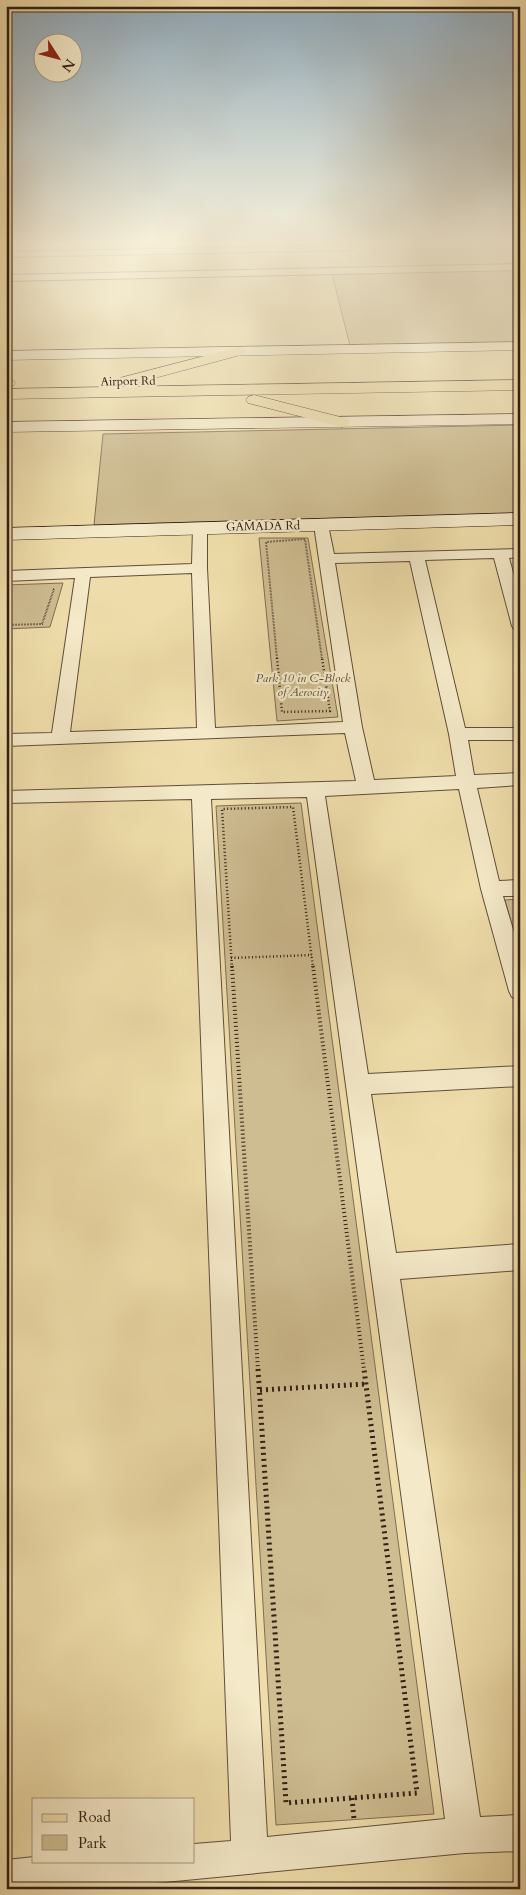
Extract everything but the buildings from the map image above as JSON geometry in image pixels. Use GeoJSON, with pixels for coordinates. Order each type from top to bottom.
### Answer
{"type":"FeatureCollection","features":[{"type":"Feature","properties":{"kind":"main road"},"geometry":{"type":"LineString","coordinates":[[125,382],[239,351]]}},
{"type":"Feature","properties":{"kind":"main road","name":"Airport Rd"},"geometry":{"type":"LineString","coordinates":[[6,383],[520,375]]}},
{"type":"Feature","properties":{"kind":"main road"},"geometry":{"type":"LineString","coordinates":[[6,394],[520,385]]}},
{"type":"Feature","properties":{"kind":"main road"},"geometry":{"type":"LineString","coordinates":[[216,390],[342,422]]}},
{"type":"Feature","properties":{"kind":"main road"},"geometry":{"type":"LineString","coordinates":[[6,400],[33,394]]}},
{"type":"Feature","properties":{"kind":"street"},"geometry":{"type":"LineString","coordinates":[[6,356],[520,346]]}},
{"type":"Feature","properties":{"kind":"street"},"geometry":{"type":"LineString","coordinates":[[6,427],[520,419]]}},
{"type":"Feature","properties":{"kind":"street","name":"GAMADA Rd"},"geometry":{"type":"LineString","coordinates":[[6,534],[520,518]]}},
{"type":"Feature","properties":{"kind":"street"},"geometry":{"type":"LineString","coordinates":[[321,525],[353,727],[366,787]]}},
{"type":"Feature","properties":{"kind":"street"},"geometry":{"type":"LineString","coordinates":[[200,527],[199,568],[206,734]]}},
{"type":"Feature","properties":{"kind":"street"},"geometry":{"type":"LineString","coordinates":[[327,558],[520,553]]}},
{"type":"Feature","properties":{"kind":"street"},"geometry":{"type":"LineString","coordinates":[[500,554],[520,626]]}},
{"type":"Feature","properties":{"kind":"street"},"geometry":{"type":"LineString","coordinates":[[416,556],[458,734],[466,780],[491,889],[520,990]]}},
{"type":"Feature","properties":{"kind":"street"},"geometry":{"type":"LineString","coordinates":[[6,576],[199,568]]}},
{"type":"Feature","properties":{"kind":"street"},"geometry":{"type":"LineString","coordinates":[[60,738],[83,573]]}},
{"type":"Feature","properties":{"kind":"street"},"geometry":{"type":"LineString","coordinates":[[6,740],[353,727]]}},
{"type":"Feature","properties":{"kind":"street"},"geometry":{"type":"LineString","coordinates":[[458,734],[520,734]]}},
{"type":"Feature","properties":{"kind":"street"},"geometry":{"type":"LineString","coordinates":[[6,797],[315,790],[466,780],[520,779]]}},
{"type":"Feature","properties":{"kind":"street"},"geometry":{"type":"LineString","coordinates":[[315,790],[359,1085],[465,1835]]}},
{"type":"Feature","properties":{"kind":"street"},"geometry":{"type":"LineString","coordinates":[[202,792],[250,1857]]}},
{"type":"Feature","properties":{"kind":"street"},"geometry":{"type":"LineString","coordinates":[[491,889],[520,888]]}},
{"type":"Feature","properties":{"kind":"street"},"geometry":{"type":"LineString","coordinates":[[359,1085],[520,1076]]}},
{"type":"Feature","properties":{"kind":"street"},"geometry":{"type":"LineString","coordinates":[[385,1267],[520,1257]]}},
{"type":"Feature","properties":{"kind":"street"},"geometry":{"type":"LineString","coordinates":[[195,1862],[465,1835],[520,1833]]}},
{"type":"Feature","properties":{"kind":"street"},"geometry":{"type":"LineString","coordinates":[[6,1878],[192,1862]]}},
{"type":"Feature","properties":{"kind":"path"},"geometry":{"type":"LineString","coordinates":[[305,539],[330,711],[282,712],[266,542],[305,539]]}},
{"type":"Feature","properties":{"kind":"path"},"geometry":{"type":"LineString","coordinates":[[6,625],[42,624],[54,589],[44,589]]}},
{"type":"Feature","properties":{"kind":"path"},"geometry":{"type":"LineString","coordinates":[[293,807],[417,1793],[286,1803],[231,958],[222,809],[293,807]]}},
{"type":"Feature","properties":{"kind":"path"},"geometry":{"type":"LineString","coordinates":[[231,958],[312,955]]}},
{"type":"Feature","properties":{"kind":"path"},"geometry":{"type":"LineString","coordinates":[[260,1390],[366,1384]]}},
{"type":"Feature","properties":{"kind":"green space"},"geometry":{"type":"Polygon","coordinates":[[[346,329],[520,329],[520,343],[350,346],[346,329]]]}},
{"type":"Feature","properties":{"kind":"green space"},"geometry":{"type":"Polygon","coordinates":[[[520,425],[520,513],[94,525],[103,434],[520,425]]]}},
{"type":"Feature","properties":{"kind":"green space","name":"Park 10 in C-Block of Aerocity"},"geometry":{"type":"Polygon","coordinates":[[[259,538],[308,538],[338,717],[277,721],[259,538]]]}},
{"type":"Feature","properties":{"kind":"green space"},"geometry":{"type":"Polygon","coordinates":[[[63,583],[50,627],[6,629],[6,585],[63,583]]]}},
{"type":"Feature","properties":{"kind":"green space"},"geometry":{"type":"Polygon","coordinates":[[[301,803],[434,1814],[276,1825],[216,806],[301,803]]]}},
{"type":"Feature","properties":{"kind":"green space"},"geometry":{"type":"Polygon","coordinates":[[[520,899],[520,954],[505,900],[520,899]]]}}]}
